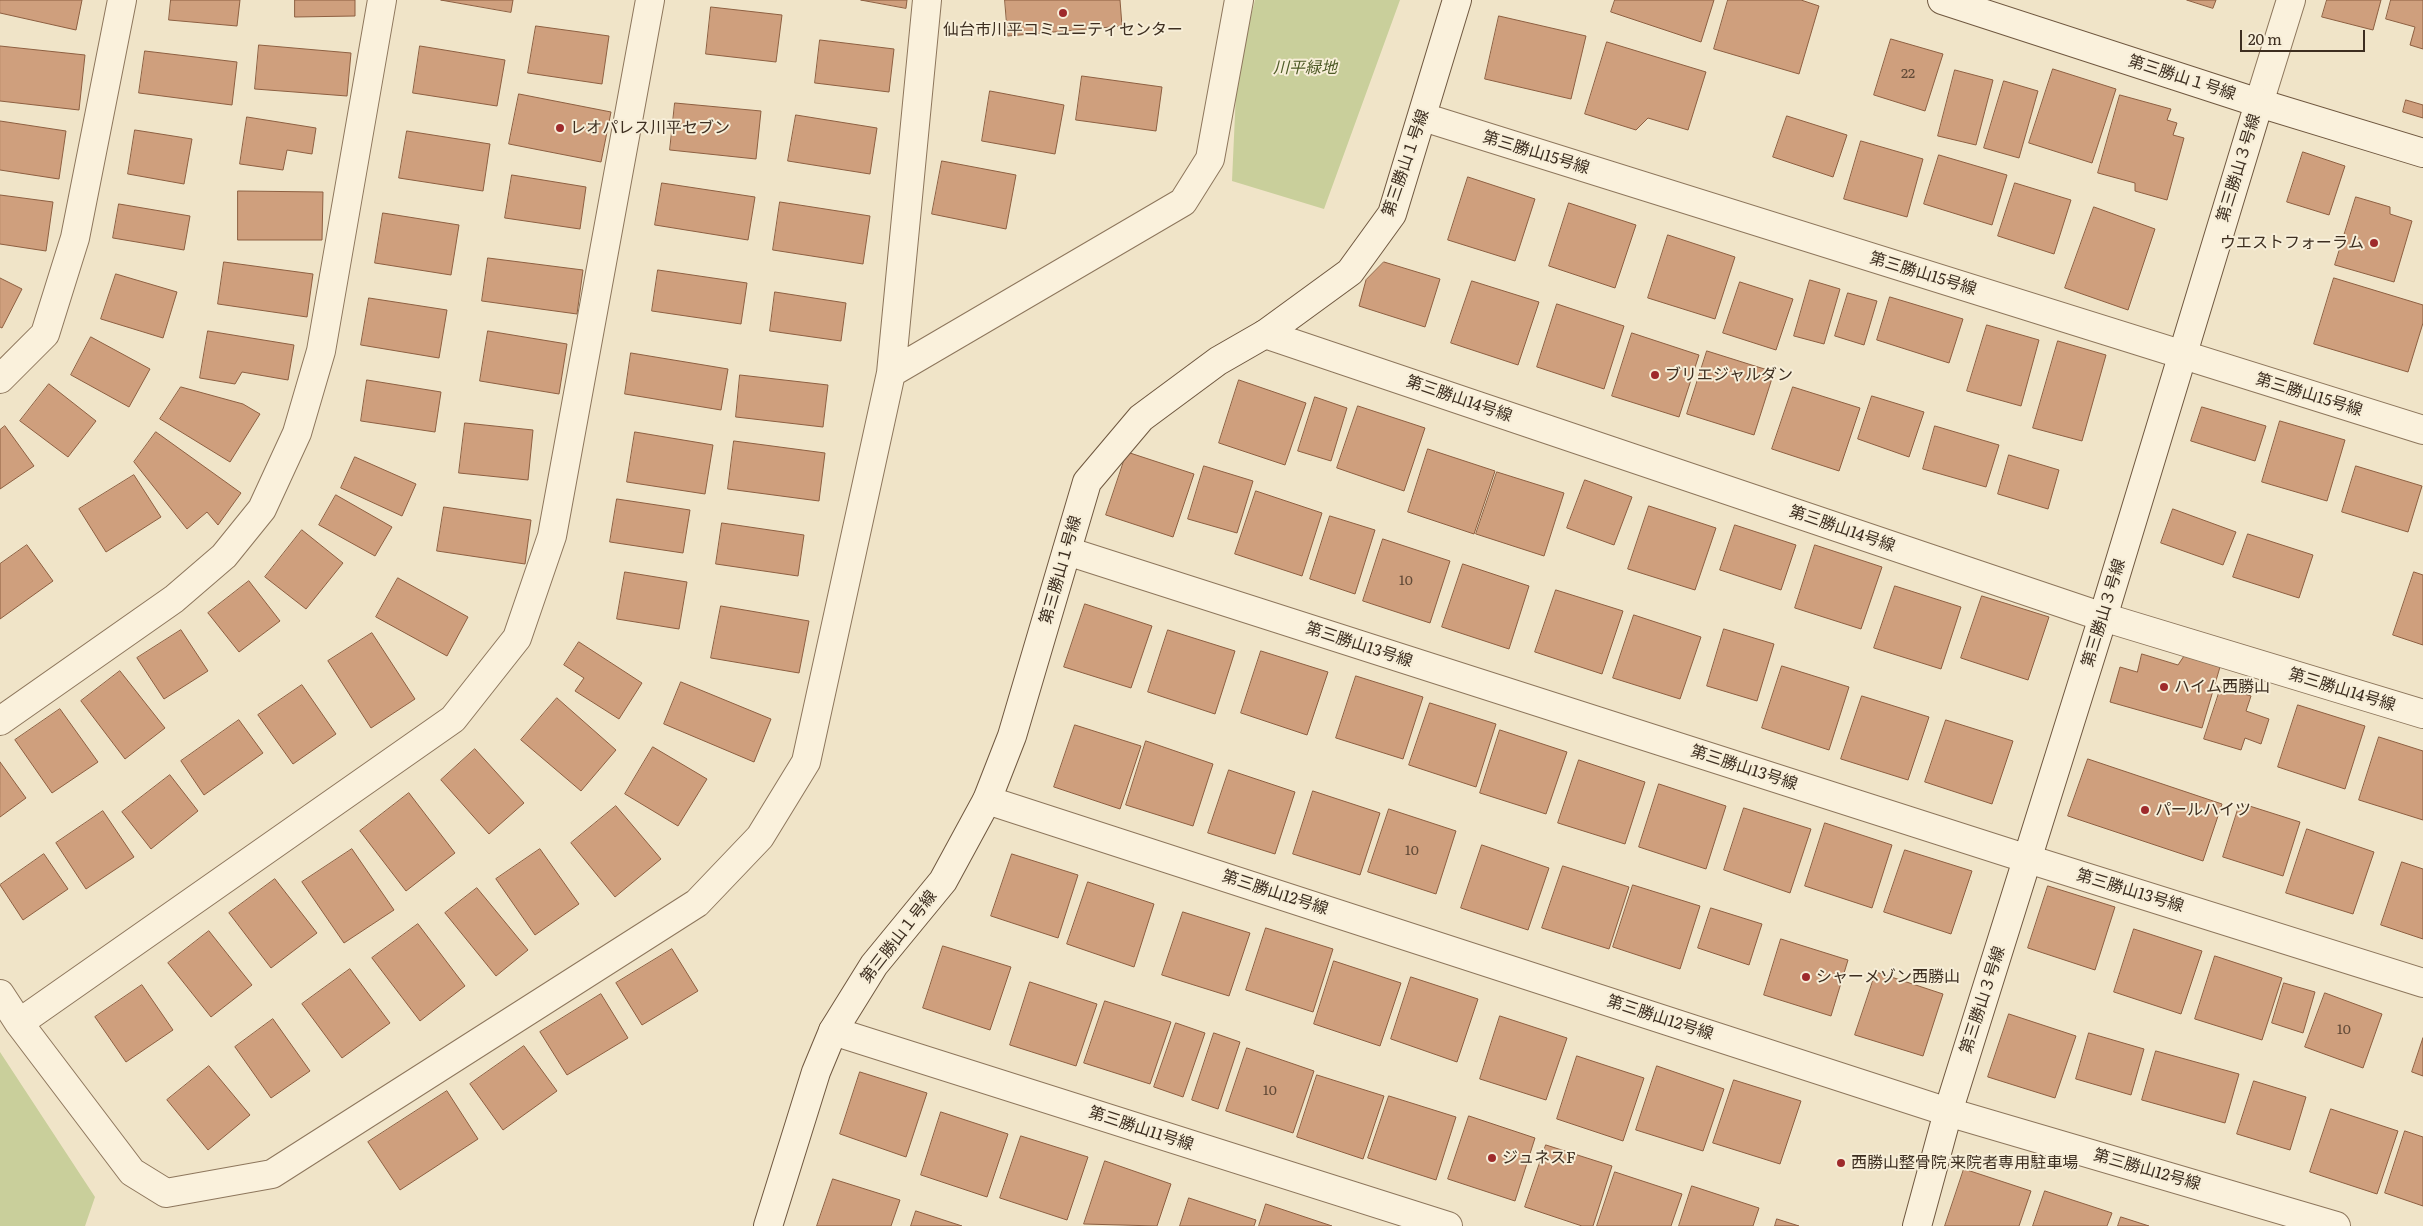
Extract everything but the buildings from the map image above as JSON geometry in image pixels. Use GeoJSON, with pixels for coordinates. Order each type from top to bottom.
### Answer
{"type":"FeatureCollection","features":[{"type":"Feature","properties":{"kind":"street"},"geometry":{"type":"LineString","coordinates":[[0,379],[45,334],[75,238],[122,0]]}},
{"type":"Feature","properties":{"kind":"street"},"geometry":{"type":"LineString","coordinates":[[0,721],[174,599],[224,556],[262,509],[298,433],[321,351],[382,0]]}},
{"type":"Feature","properties":{"kind":"street"},"geometry":{"type":"LineString","coordinates":[[19,1023],[453,719],[517,638],[552,536],[650,0]]}},
{"type":"Feature","properties":{"kind":"street"},"geometry":{"type":"LineString","coordinates":[[0,994],[19,1023],[132,1172],[166,1193],[263,1176],[272,1174],[697,903],[760,837],[806,762],[890,374],[927,0]]}},
{"type":"Feature","properties":{"kind":"street"},"geometry":{"type":"LineString","coordinates":[[890,374],[1183,202],[1210,159],[1239,0]]}},
{"type":"Feature","properties":{"kind":"street","name":"第三勝山１号線"},"geometry":{"type":"LineString","coordinates":[[768,1226],[816,1072],[833,1031],[874,965],[943,881],[987,800],[1012,736],[1087,482],[1141,418],[1218,361],[1265,334],[1350,272],[1392,214],[1423,117],[1456,0]]}},
{"type":"Feature","properties":{"kind":"street","name":"第三勝山１号線"},"geometry":{"type":"LineString","coordinates":[[1942,0],[2423,153]]}},
{"type":"Feature","properties":{"kind":"street","name":"第三勝山３号線"},"geometry":{"type":"LineString","coordinates":[[1917,1226],[1948,1112],[2184,356],[2291,0]]}},
{"type":"Feature","properties":{"kind":"street","name":"第三勝山15号線"},"geometry":{"type":"LineString","coordinates":[[1423,117],[2423,430]]}},
{"type":"Feature","properties":{"kind":"street","name":"第三勝山14号線"},"geometry":{"type":"LineString","coordinates":[[1265,334],[2103,617],[2423,714]]}},
{"type":"Feature","properties":{"kind":"street","name":"第三勝山13号線"},"geometry":{"type":"LineString","coordinates":[[1067,551],[2028,859],[2423,982]]}},
{"type":"Feature","properties":{"kind":"street","name":"第三勝山12号線"},"geometry":{"type":"LineString","coordinates":[[987,800],[1948,1112],[2336,1226]]}},
{"type":"Feature","properties":{"kind":"street","name":"第三勝山11号線"},"geometry":{"type":"LineString","coordinates":[[833,1031],[1448,1226]]}},
{"type":"Feature","properties":{"kind":"green space","name":"川平緑地"},"geometry":{"type":"Polygon","coordinates":[[[1255,0],[1400,0],[1324,209],[1232,181],[1237,70],[1255,0]]]}},
{"type":"Feature","properties":{"kind":"green space"},"geometry":{"type":"Polygon","coordinates":[[[0,1052],[95,1197],[85,1226],[0,1226],[0,1052]]]}},
{"type":"Feature","properties":{"kind":"place","name":"仙台市川平コミュニティセンター"},"geometry":{"type":"Point","coordinates":[1063,13]}},
{"type":"Feature","properties":{"kind":"place","name":"レオパレス川平セブン"},"geometry":{"type":"Point","coordinates":[560,128]}},
{"type":"Feature","properties":{"kind":"place","name":"ウエストフォーラム"},"geometry":{"type":"Point","coordinates":[2374,243]}},
{"type":"Feature","properties":{"kind":"place","name":"ブリエジャルダン"},"geometry":{"type":"Point","coordinates":[1655,375]}},
{"type":"Feature","properties":{"kind":"place","name":"ハイム西勝山"},"geometry":{"type":"Point","coordinates":[2164,687]}},
{"type":"Feature","properties":{"kind":"place","name":"パールハイツ"},"geometry":{"type":"Point","coordinates":[2145,810]}},
{"type":"Feature","properties":{"kind":"place","name":"シャーメゾン西勝山"},"geometry":{"type":"Point","coordinates":[1806,977]}},
{"type":"Feature","properties":{"kind":"place","name":"ジュネスF"},"geometry":{"type":"Point","coordinates":[1492,1158]}},
{"type":"Feature","properties":{"kind":"place","name":"西勝山整骨院 来院者専用駐車場"},"geometry":{"type":"Point","coordinates":[1841,1163]}}]}
